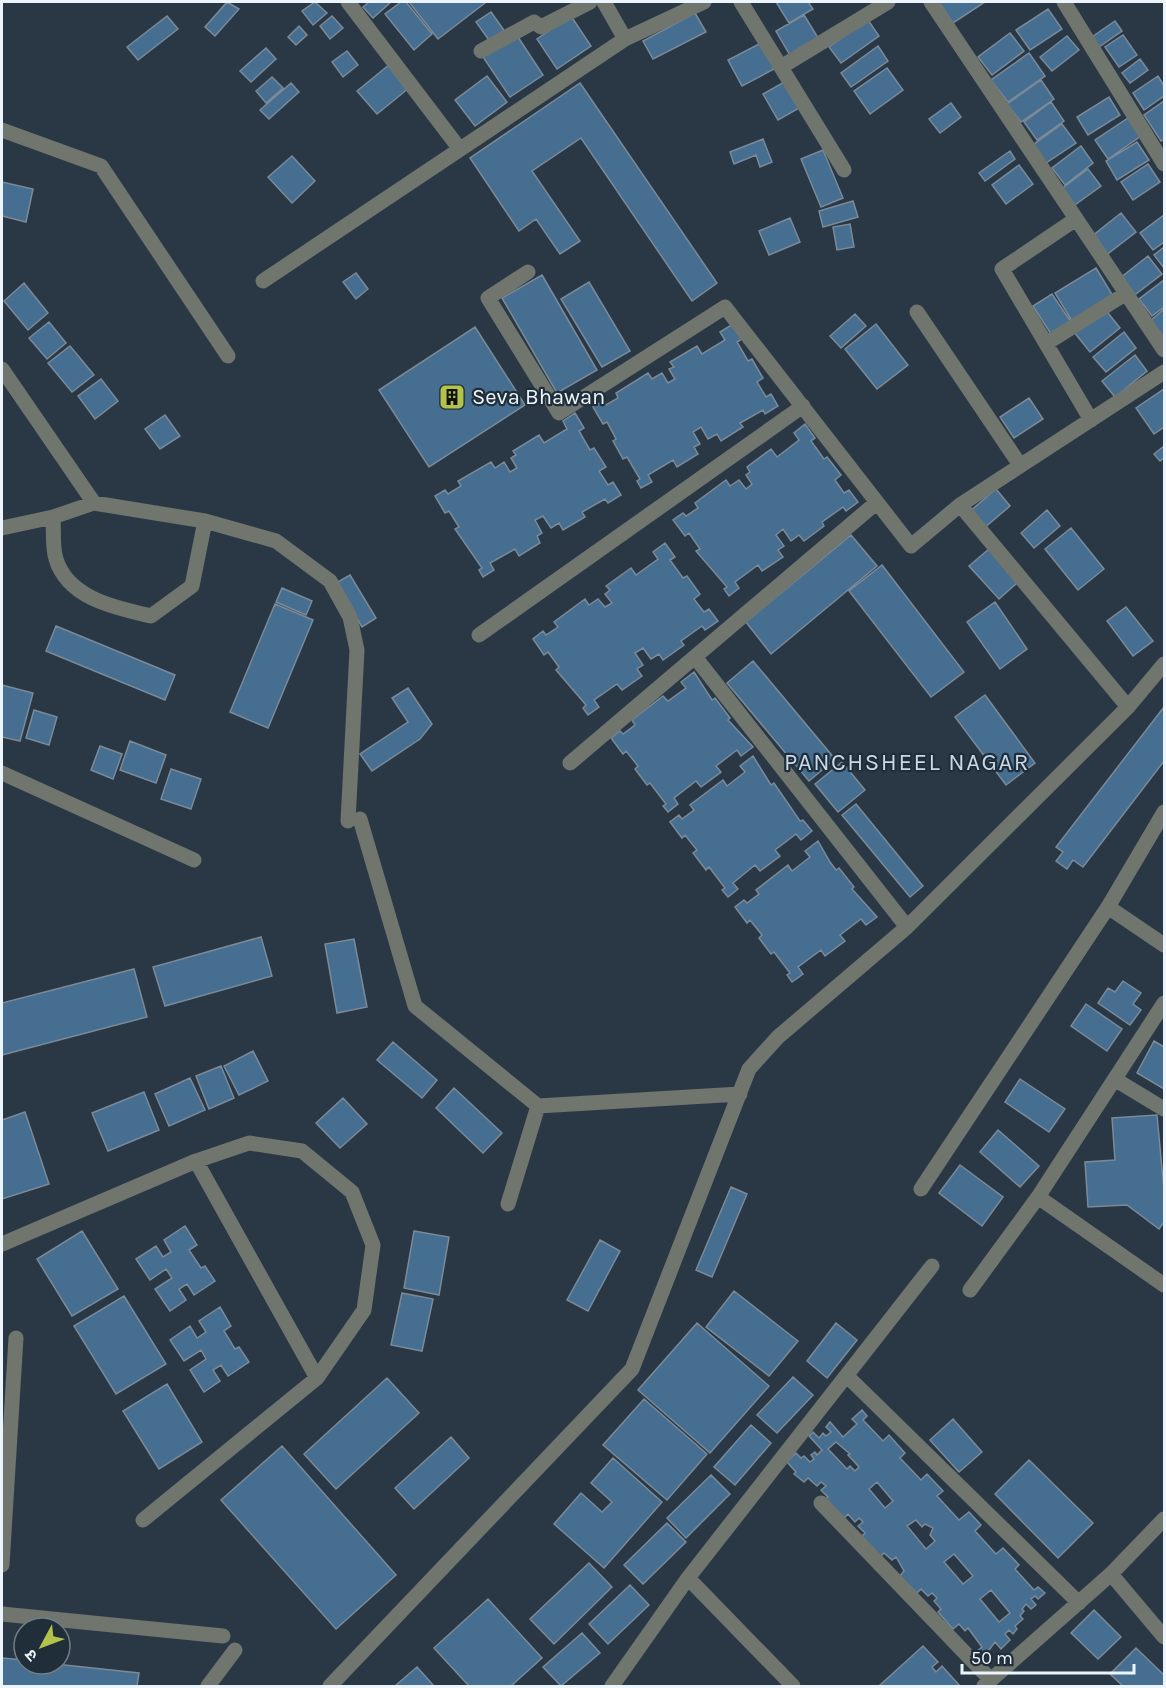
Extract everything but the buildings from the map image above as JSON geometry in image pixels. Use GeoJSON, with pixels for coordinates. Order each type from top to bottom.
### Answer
{"type":"FeatureCollection","features":[{"type":"Feature","properties":{"kind":"street"},"geometry":{"type":"LineString","coordinates":[[348,2],[459,148]]}},
{"type":"Feature","properties":{"kind":"street"},"geometry":{"type":"LineString","coordinates":[[481,51],[534,22],[541,27],[590,2]]}},
{"type":"Feature","properties":{"kind":"street"},"geometry":{"type":"LineString","coordinates":[[604,2],[625,39]]}},
{"type":"Feature","properties":{"kind":"street"},"geometry":{"type":"LineString","coordinates":[[263,281],[625,39],[704,2]]}},
{"type":"Feature","properties":{"kind":"street"},"geometry":{"type":"LineString","coordinates":[[741,2],[844,170]]}},
{"type":"Feature","properties":{"kind":"street"},"geometry":{"type":"LineString","coordinates":[[781,67],[888,2]]}},
{"type":"Feature","properties":{"kind":"street"},"geometry":{"type":"LineString","coordinates":[[931,2],[1164,350]]}},
{"type":"Feature","properties":{"kind":"street"},"geometry":{"type":"LineString","coordinates":[[1064,2],[1162,155]]}},
{"type":"Feature","properties":{"kind":"street"},"geometry":{"type":"LineString","coordinates":[[2,130],[101,166],[228,356]]}},
{"type":"Feature","properties":{"kind":"street"},"geometry":{"type":"LineString","coordinates":[[1076,219],[1002,269],[1091,420]]}},
{"type":"Feature","properties":{"kind":"street"},"geometry":{"type":"LineString","coordinates":[[528,272],[488,298],[559,413],[724,307],[911,546],[960,506],[1164,372]]}},
{"type":"Feature","properties":{"kind":"street"},"geometry":{"type":"LineString","coordinates":[[1047,343],[1125,294]]}},
{"type":"Feature","properties":{"kind":"street"},"geometry":{"type":"LineString","coordinates":[[917,312],[1020,465]]}},
{"type":"Feature","properties":{"kind":"street"},"geometry":{"type":"LineString","coordinates":[[2,369],[94,503]]}},
{"type":"Feature","properties":{"kind":"street"},"geometry":{"type":"LineString","coordinates":[[479,635],[802,406]]}},
{"type":"Feature","properties":{"kind":"street"},"geometry":{"type":"LineString","coordinates":[[2,528],[53,517],[94,503],[205,521],[276,541],[330,581],[350,617],[357,650],[354,820],[415,1006],[538,1106],[740,1094]]}},
{"type":"Feature","properties":{"kind":"street"},"geometry":{"type":"LineString","coordinates":[[570,763],[876,503]]}},
{"type":"Feature","properties":{"kind":"street"},"geometry":{"type":"LineString","coordinates":[[960,506],[1128,707]]}},
{"type":"Feature","properties":{"kind":"street"},"geometry":{"type":"LineString","coordinates":[[53,517],[56,559],[71,585],[107,605],[151,616],[192,586],[205,521]]}},
{"type":"Feature","properties":{"kind":"street"},"geometry":{"type":"LineString","coordinates":[[695,657],[907,927]]}},
{"type":"Feature","properties":{"kind":"street"},"geometry":{"type":"LineString","coordinates":[[330,1686],[632,1369],[749,1069],[778,1037],[907,927],[1128,707],[1164,664]]}},
{"type":"Feature","properties":{"kind":"street"},"geometry":{"type":"LineString","coordinates":[[2,773],[194,860]]}},
{"type":"Feature","properties":{"kind":"street"},"geometry":{"type":"LineString","coordinates":[[921,1189],[1108,907],[1164,812]]}},
{"type":"Feature","properties":{"kind":"street"},"geometry":{"type":"LineString","coordinates":[[1108,907],[1164,945]]}},
{"type":"Feature","properties":{"kind":"street"},"geometry":{"type":"LineString","coordinates":[[970,1290],[1038,1197],[1164,1003]]}},
{"type":"Feature","properties":{"kind":"street"},"geometry":{"type":"LineString","coordinates":[[1116,1080],[1164,1109]]}},
{"type":"Feature","properties":{"kind":"street"},"geometry":{"type":"LineString","coordinates":[[508,1204],[538,1106]]}},
{"type":"Feature","properties":{"kind":"street"},"geometry":{"type":"LineString","coordinates":[[2,1244],[196,1161],[249,1143],[302,1151],[352,1192],[373,1245],[364,1310],[317,1378],[143,1520]]}},
{"type":"Feature","properties":{"kind":"street"},"geometry":{"type":"LineString","coordinates":[[196,1161],[317,1378]]}},
{"type":"Feature","properties":{"kind":"street"},"geometry":{"type":"LineString","coordinates":[[1038,1197],[1164,1285]]}},
{"type":"Feature","properties":{"kind":"street"},"geometry":{"type":"LineString","coordinates":[[612,1686],[688,1578],[932,1266]]}},
{"type":"Feature","properties":{"kind":"street"},"geometry":{"type":"LineString","coordinates":[[2,1564],[16,1338]]}},
{"type":"Feature","properties":{"kind":"street"},"geometry":{"type":"LineString","coordinates":[[847,1376],[1078,1603]]}},
{"type":"Feature","properties":{"kind":"street"},"geometry":{"type":"LineString","coordinates":[[820,1503],[988,1683],[1111,1574],[1164,1519]]}},
{"type":"Feature","properties":{"kind":"street"},"geometry":{"type":"LineString","coordinates":[[1111,1574],[1164,1637]]}},
{"type":"Feature","properties":{"kind":"street"},"geometry":{"type":"LineString","coordinates":[[688,1578],[793,1686]]}},
{"type":"Feature","properties":{"kind":"street"},"geometry":{"type":"LineString","coordinates":[[2,1614],[223,1636]]}},
{"type":"Feature","properties":{"kind":"street"},"geometry":{"type":"LineString","coordinates":[[208,1686],[235,1650]]}},
{"type":"Feature","properties":{"kind":"place","name":"Seva Bhawan"},"geometry":{"type":"Point","coordinates":[452,397]}},
{"type":"Feature","properties":{"kind":"district","name":"PANCHSHEEL NAGAR"},"geometry":{"type":"Point","coordinates":[907,762]}}]}
